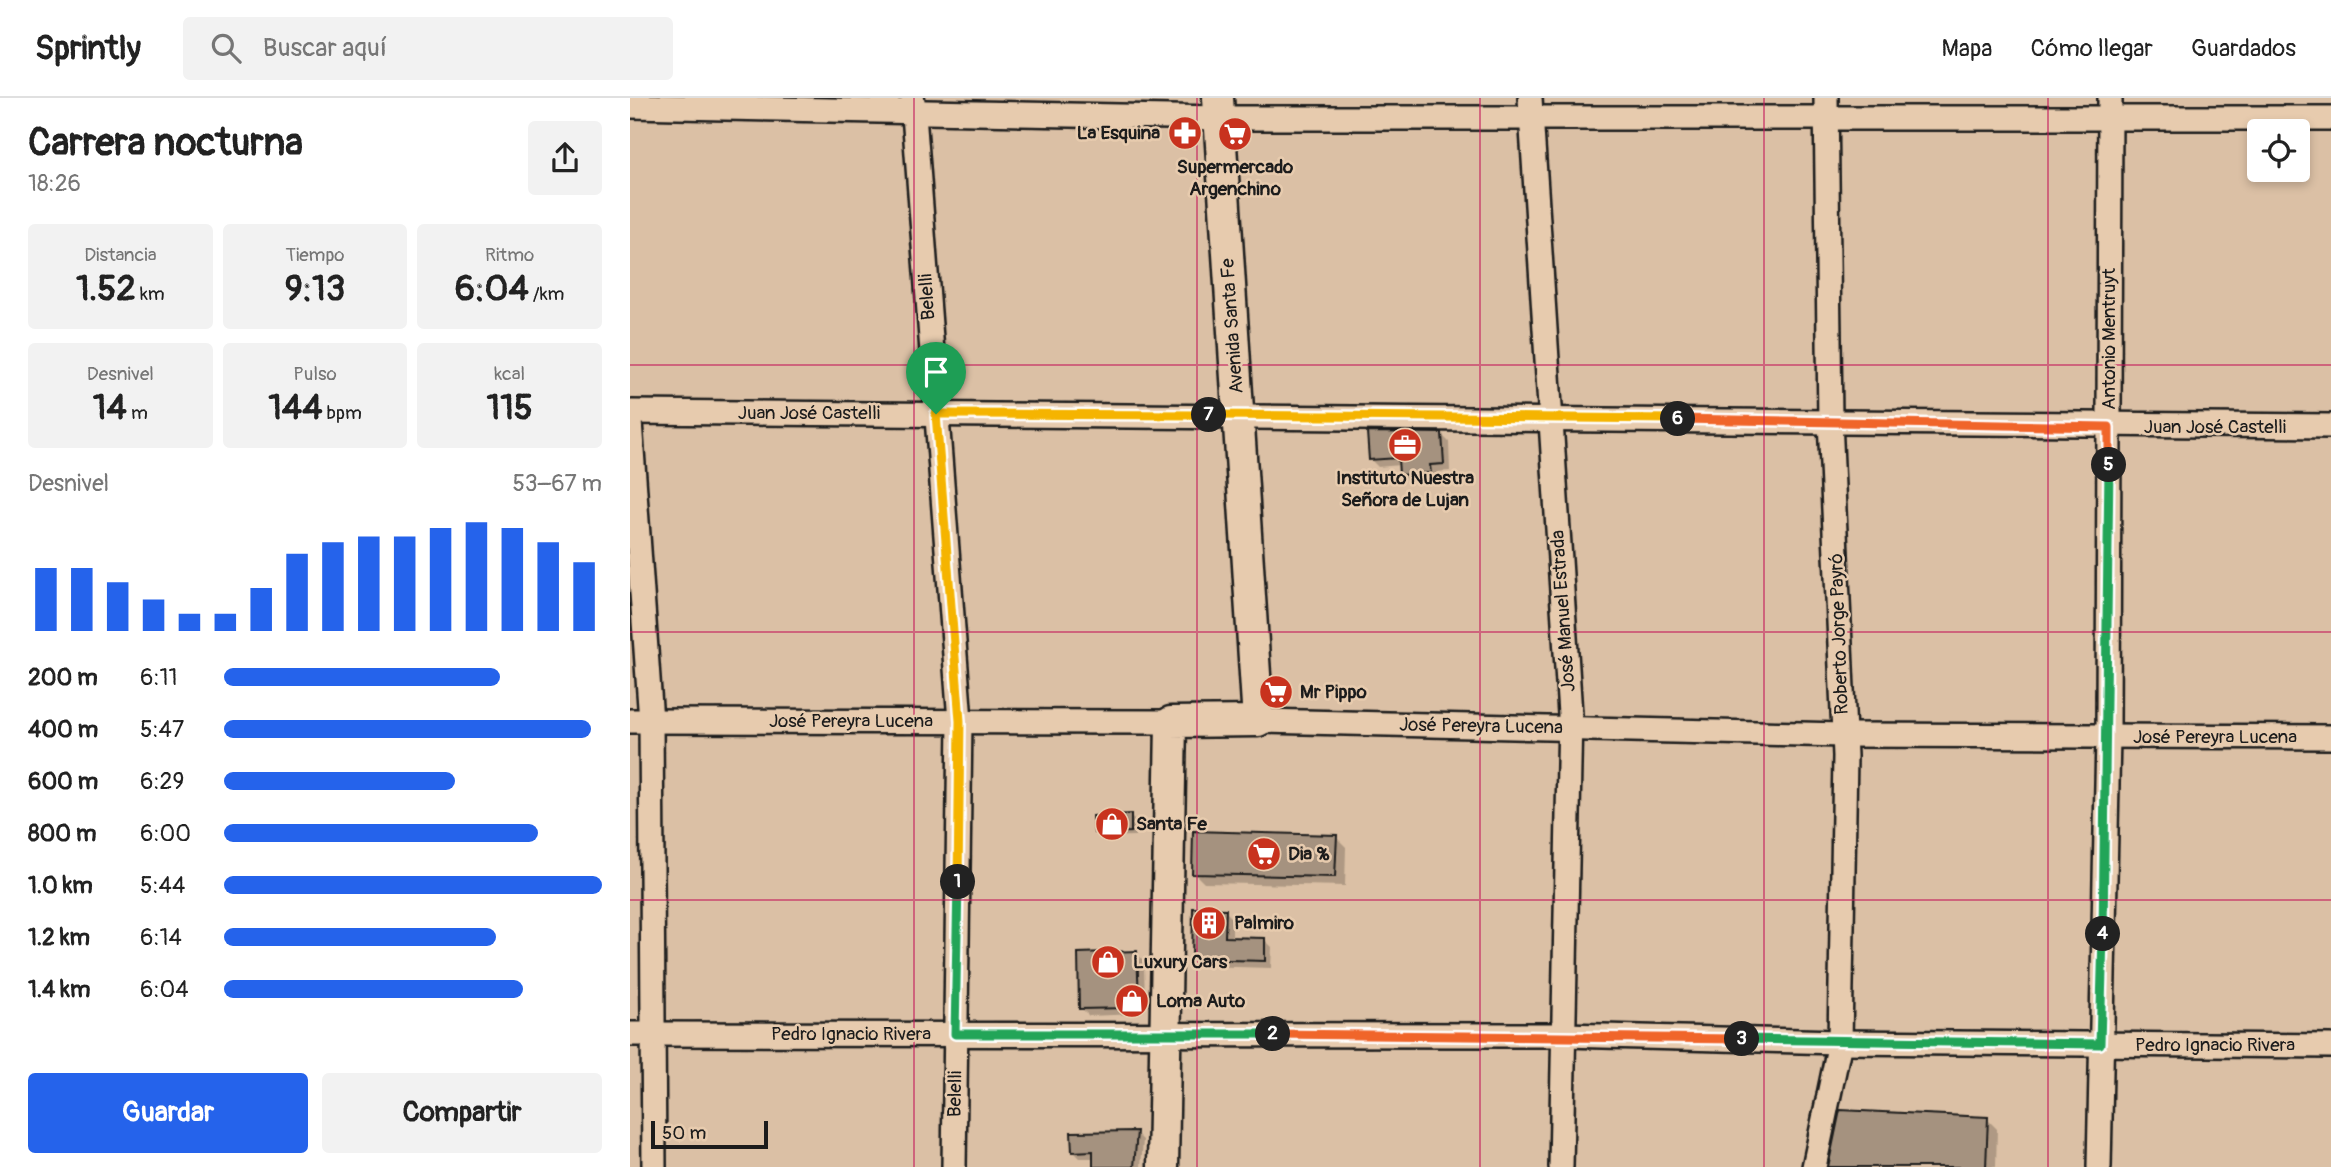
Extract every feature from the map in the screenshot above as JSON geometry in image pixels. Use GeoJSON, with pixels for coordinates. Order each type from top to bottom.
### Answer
{"type":"FeatureCollection","features":[{"type":"Feature","properties":{"kind":"main road","name":"Avenida Santa Fe"},"geometry":{"type":"LineString","coordinates":[[1219,108],[1258,721]]}},
{"type":"Feature","properties":{"kind":"main road","name":"José Pereyra Lucena"},"geometry":{"type":"LineString","coordinates":[[1171,722],[1258,721]]}},
{"type":"Feature","properties":{"kind":"main road"},"geometry":{"type":"LineString","coordinates":[[1163,1167],[1171,722]]}},
{"type":"Feature","properties":{"kind":"street"},"geometry":{"type":"LineString","coordinates":[[630,106],[2263,108],[2331,118]]}},
{"type":"Feature","properties":{"kind":"street","name":"Belelli"},"geometry":{"type":"LineString","coordinates":[[913,106],[960,721],[954,1167]]}},
{"type":"Feature","properties":{"kind":"street","name":"José Manuel Estrada"},"geometry":{"type":"LineString","coordinates":[[1531,108],[1569,728],[1561,1167]]}},
{"type":"Feature","properties":{"kind":"street","name":"Roberto Jorge Payró"},"geometry":{"type":"LineString","coordinates":[[1814,1167],[1840,1042],[1843,735],[1830,420],[1826,108]]}},
{"type":"Feature","properties":{"kind":"street","name":"Antonio Mentruyt"},"geometry":{"type":"LineString","coordinates":[[2099,1167],[2108,736],[2110,108]]}},
{"type":"Feature","properties":{"kind":"street","name":"Juan José Castelli"},"geometry":{"type":"LineString","coordinates":[[630,412],[1830,420],[2109,427],[2331,426]]}},
{"type":"Feature","properties":{"kind":"street"},"geometry":{"type":"LineString","coordinates":[[630,421],[655,1034],[654,1167]]}},
{"type":"Feature","properties":{"kind":"street","name":"José Pereyra Lucena"},"geometry":{"type":"LineString","coordinates":[[641,721],[1171,722]]}},
{"type":"Feature","properties":{"kind":"street","name":"José Pereyra Lucena"},"geometry":{"type":"LineString","coordinates":[[1258,721],[1843,735],[2331,737]]}},
{"type":"Feature","properties":{"kind":"street","name":"Pedro Ignacio Rivera"},"geometry":{"type":"LineString","coordinates":[[630,1034],[1564,1035],[1840,1042],[2331,1046]]}},
{"type":"Feature","properties":{"kind":"building","name":"Instituto Nuestra Señora de Lujan"},"geometry":{"type":"Polygon","coordinates":[[[1367,432],[1442,433],[1444,464],[1430,465],[1431,473],[1399,475],[1398,458],[1369,460],[1367,432]]]}},
{"type":"Feature","properties":{"kind":"building","name":"Santa Fe"},"geometry":{"type":"Polygon","coordinates":[[[1131,814],[1131,832],[1094,833],[1093,816],[1131,814]]]}},
{"type":"Feature","properties":{"kind":"building","name":"Dia %"},"geometry":{"type":"Polygon","coordinates":[[[1193,831],[1337,835],[1335,877],[1192,874],[1193,831]]]}},
{"type":"Feature","properties":{"kind":"building","name":"Palmiro"},"geometry":{"type":"Polygon","coordinates":[[[1193,908],[1226,909],[1225,937],[1265,938],[1265,961],[1192,959],[1193,908]]]}},
{"type":"Feature","properties":{"kind":"building"},"geometry":{"type":"Polygon","coordinates":[[[1137,951],[1139,999],[1129,1008],[1079,1009],[1078,953],[1137,951]]]}},
{"type":"Feature","properties":{"kind":"building"},"geometry":{"type":"Polygon","coordinates":[[[1840,1110],[1988,1117],[1986,1167],[1828,1167],[1840,1110]]]}},
{"type":"Feature","properties":{"kind":"building"},"geometry":{"type":"Polygon","coordinates":[[[1137,1131],[1134,1167],[1093,1167],[1093,1151],[1072,1152],[1071,1132],[1137,1131]]]}},
{"type":"Feature","properties":{"kind":"place","name":"La Esquina"},"geometry":{"type":"Point","coordinates":[1185,133]}},
{"type":"Feature","properties":{"kind":"place","name":"Supermercado Argenchino"},"geometry":{"type":"Point","coordinates":[1235,134]}},
{"type":"Feature","properties":{"kind":"place","name":"Instituto Nuestra Señora de Lujan"},"geometry":{"type":"Point","coordinates":[1405,445]}},
{"type":"Feature","properties":{"kind":"place","name":"Mr Pippo"},"geometry":{"type":"Point","coordinates":[1276,692]}},
{"type":"Feature","properties":{"kind":"place","name":"Santa Fe"},"geometry":{"type":"Point","coordinates":[1112,824]}},
{"type":"Feature","properties":{"kind":"place","name":"Dia %"},"geometry":{"type":"Point","coordinates":[1264,854]}},
{"type":"Feature","properties":{"kind":"place","name":"Palmiro"},"geometry":{"type":"Point","coordinates":[1209,923]}},
{"type":"Feature","properties":{"kind":"place","name":"Luxury Cars"},"geometry":{"type":"Point","coordinates":[1108,962]}},
{"type":"Feature","properties":{"kind":"place","name":"Loma Auto"},"geometry":{"type":"Point","coordinates":[1132,1001]}},
{"type":"Feature","properties":{"kind":"route"},"geometry":{"type":"LineString","coordinates":[[936,414],[1830,420],[2109,427],[2108,736],[2100,1044],[1840,1042],[1564,1035],[955,1034],[960,721],[936,414]]}}]}
